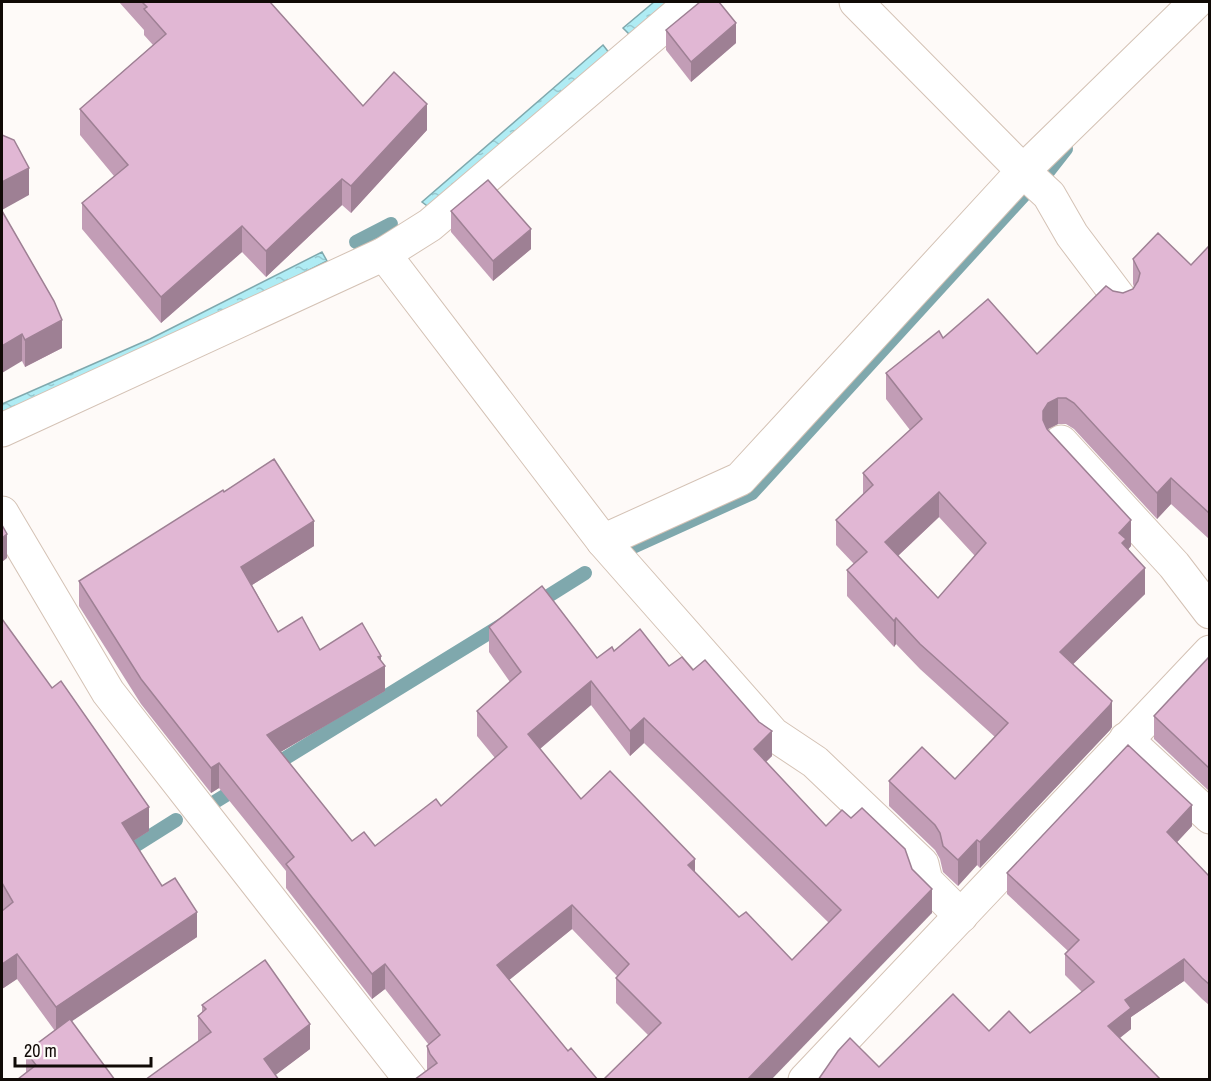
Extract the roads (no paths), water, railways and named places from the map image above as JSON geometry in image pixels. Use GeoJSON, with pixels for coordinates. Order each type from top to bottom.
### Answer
{"type":"FeatureCollection","features":[{"type":"Feature","properties":{"kind":"street"},"geometry":{"type":"LineString","coordinates":[[2,430],[384,254],[430,225],[692,2]]}},
{"type":"Feature","properties":{"kind":"street"},"geometry":{"type":"LineString","coordinates":[[856,2],[1049,195],[1072,235],[1121,300]]}},
{"type":"Feature","properties":{"kind":"street"},"geometry":{"type":"LineString","coordinates":[[603,541],[740,480],[1023,171],[1196,2]]}},
{"type":"Feature","properties":{"kind":"street"},"geometry":{"type":"LineString","coordinates":[[384,254],[603,541],[773,734],[815,762],[922,864],[926,881],[961,915]]}},
{"type":"Feature","properties":{"kind":"street"},"geometry":{"type":"LineString","coordinates":[[1061,442],[1173,565],[1209,612]]}},
{"type":"Feature","properties":{"kind":"street"},"geometry":{"type":"LineString","coordinates":[[2,513],[108,692],[411,1080]]}},
{"type":"Feature","properties":{"kind":"street"},"geometry":{"type":"LineString","coordinates":[[805,1080],[1209,652]]}},
{"type":"Feature","properties":{"kind":"street"},"geometry":{"type":"LineString","coordinates":[[1126,739],[1209,817]]}},
{"type":"Feature","properties":{"kind":"water"},"geometry":{"type":"Polygon","coordinates":[[[654,2],[671,2],[631,36],[623,28],[654,2]]]}},
{"type":"Feature","properties":{"kind":"water"},"geometry":{"type":"Polygon","coordinates":[[[603,45],[610,54],[430,208],[422,202],[603,45]]]}},
{"type":"Feature","properties":{"kind":"water"},"geometry":{"type":"Polygon","coordinates":[[[322,252],[327,261],[149,350],[2,414],[2,404],[150,339],[322,252]]]}},
{"type":"Feature","properties":{"kind":"waterway"},"geometry":{"type":"LineString","coordinates":[[1044,177],[1066,149]]}},
{"type":"Feature","properties":{"kind":"waterway"},"geometry":{"type":"LineString","coordinates":[[626,550],[752,493],[1025,194]]}},
{"type":"Feature","properties":{"kind":"waterway"},"geometry":{"type":"LineString","coordinates":[[356,242],[391,224]]}},
{"type":"Feature","properties":{"kind":"waterway"},"geometry":{"type":"LineString","coordinates":[[534,605],[585,573]]}},
{"type":"Feature","properties":{"kind":"waterway"},"geometry":{"type":"LineString","coordinates":[[271,767],[505,623]]}},
{"type":"Feature","properties":{"kind":"waterway"},"geometry":{"type":"LineString","coordinates":[[213,803],[239,787]]}},
{"type":"Feature","properties":{"kind":"waterway"},"geometry":{"type":"LineString","coordinates":[[122,854],[176,820]]}}]}
